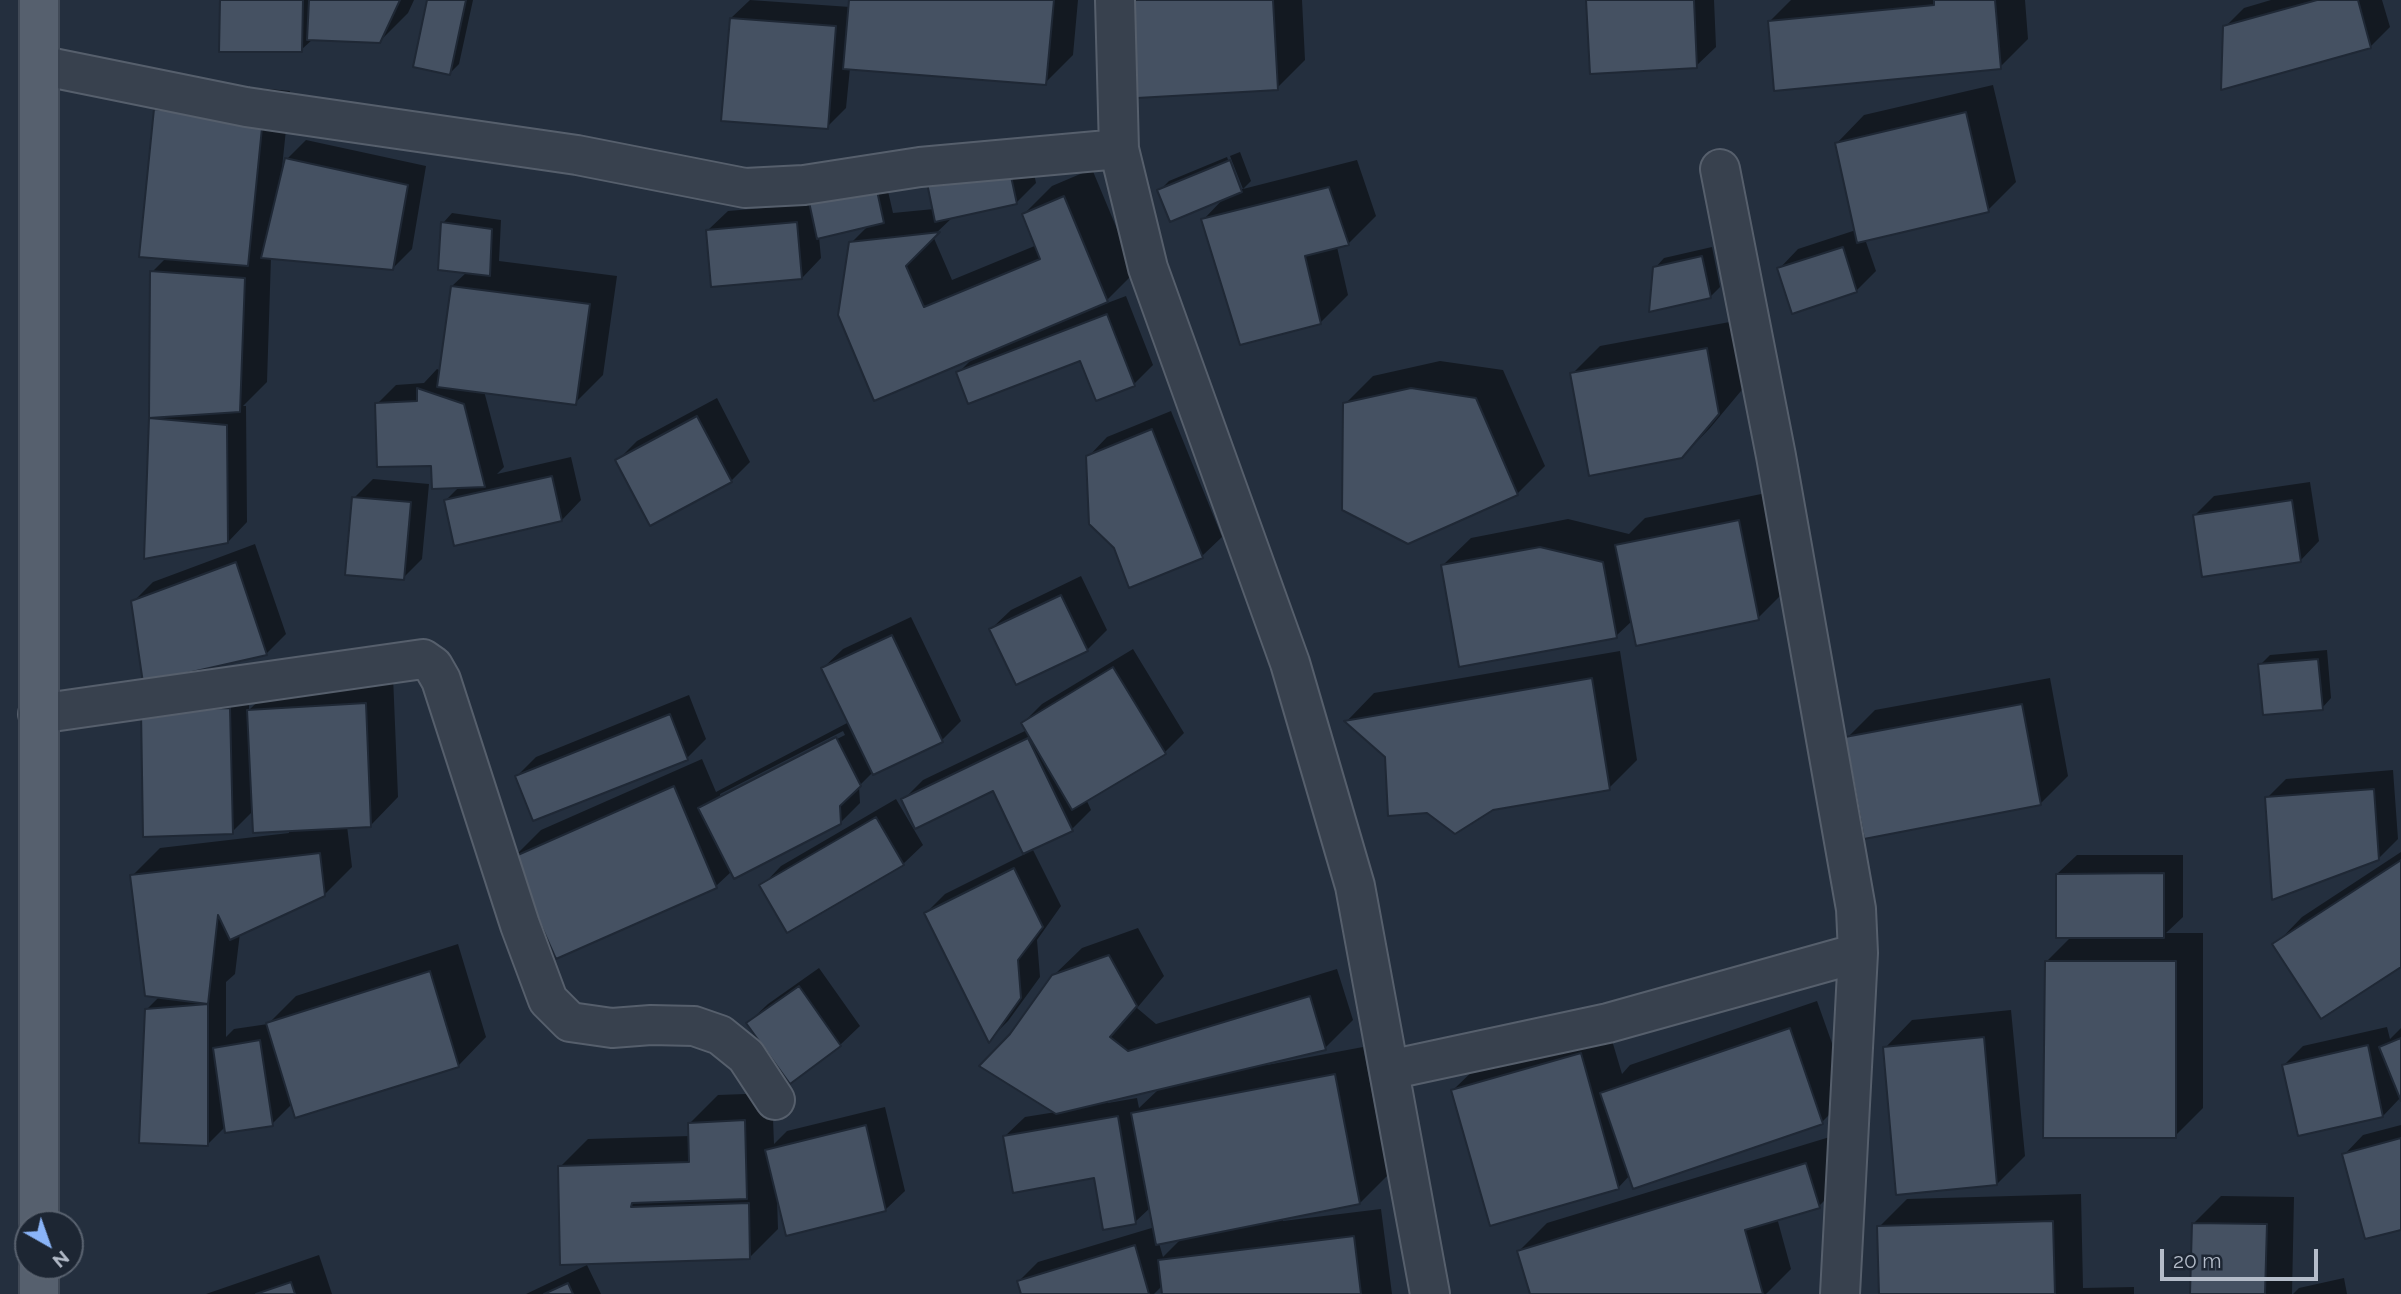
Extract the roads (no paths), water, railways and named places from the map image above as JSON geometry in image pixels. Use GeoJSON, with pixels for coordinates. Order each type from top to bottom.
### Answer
{"type":"FeatureCollection","features":[{"type":"Feature","properties":{"kind":"main road"},"geometry":{"type":"LineString","coordinates":[[38,1210],[39,0]]}},
{"type":"Feature","properties":{"kind":"street"},"geometry":{"type":"LineString","coordinates":[[1115,0],[1119,149],[1148,268],[1290,663],[1355,886],[1430,1294]]}},
{"type":"Feature","properties":{"kind":"street"},"geometry":{"type":"LineString","coordinates":[[39,65],[246,107],[578,155],[745,188],[804,185],[920,167],[1119,149]]}},
{"type":"Feature","properties":{"kind":"street"},"geometry":{"type":"LineString","coordinates":[[1720,169],[1776,456],[1856,909],[1858,953],[1840,1294]]}},
{"type":"Feature","properties":{"kind":"street"},"geometry":{"type":"LineString","coordinates":[[38,714],[423,659],[433,666],[440,680],[520,925],[548,1000],[570,1022],[612,1028],[694,1026],[720,1035],[746,1056],[775,1100]]}},
{"type":"Feature","properties":{"kind":"street"},"geometry":{"type":"LineString","coordinates":[[1389,1070],[1608,1023],[1858,953]]}}]}
